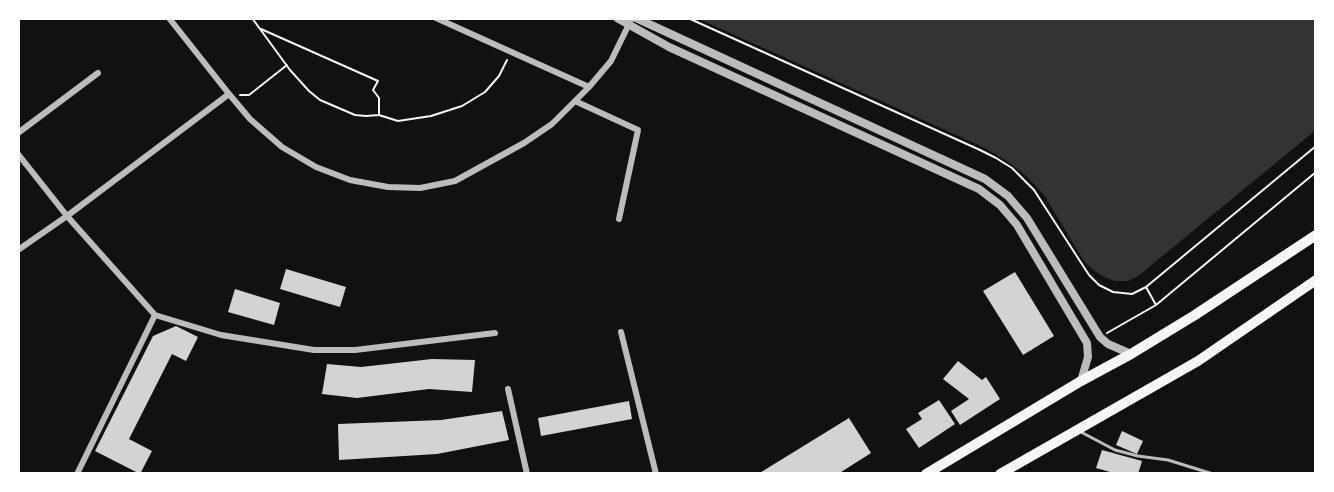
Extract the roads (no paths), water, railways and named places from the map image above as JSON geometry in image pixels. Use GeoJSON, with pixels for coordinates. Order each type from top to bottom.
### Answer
{"type":"FeatureCollection","features":[{"type":"Feature","properties":{"kind":"main road"},"geometry":{"type":"LineString","coordinates":[[926,474],[1195,315],[1316,235]]}},
{"type":"Feature","properties":{"kind":"main road"},"geometry":{"type":"LineString","coordinates":[[1000,474],[1198,361],[1316,280]]}},
{"type":"Feature","properties":{"kind":"street"},"geometry":{"type":"LineString","coordinates":[[169,18],[250,119],[282,147],[316,167],[350,180],[388,187],[420,188],[455,181],[524,143],[552,124],[611,61],[632,20]]}},
{"type":"Feature","properties":{"kind":"street"},"geometry":{"type":"LineString","coordinates":[[436,18],[589,87]]}},
{"type":"Feature","properties":{"kind":"street"},"geometry":{"type":"LineString","coordinates":[[617,18],[632,20],[985,179],[1008,196],[1027,218],[1100,337],[1108,344],[1131,354]]}},
{"type":"Feature","properties":{"kind":"street"},"geometry":{"type":"LineString","coordinates":[[632,20],[669,47],[979,189],[1000,205],[1017,225],[1087,343],[1088,357],[1081,381]]}},
{"type":"Feature","properties":{"kind":"street"},"geometry":{"type":"LineString","coordinates":[[18,133],[98,73]]}},
{"type":"Feature","properties":{"kind":"street"},"geometry":{"type":"LineString","coordinates":[[18,250],[229,94]]}},
{"type":"Feature","properties":{"kind":"street"},"geometry":{"type":"LineString","coordinates":[[575,101],[638,130],[619,219]]}},
{"type":"Feature","properties":{"kind":"street"},"geometry":{"type":"LineString","coordinates":[[18,154],[67,216],[155,315],[221,335],[314,350],[355,350],[495,333]]}},
{"type":"Feature","properties":{"kind":"street"},"geometry":{"type":"LineString","coordinates":[[77,474],[155,315]]}},
{"type":"Feature","properties":{"kind":"street"},"geometry":{"type":"LineString","coordinates":[[621,332],[656,474]]}},
{"type":"Feature","properties":{"kind":"street"},"geometry":{"type":"LineString","coordinates":[[508,389],[527,474]]}},
{"type":"Feature","properties":{"kind":"lane"},"geometry":{"type":"LineString","coordinates":[[1077,430],[1115,450],[1168,460],[1213,474]]}}]}
